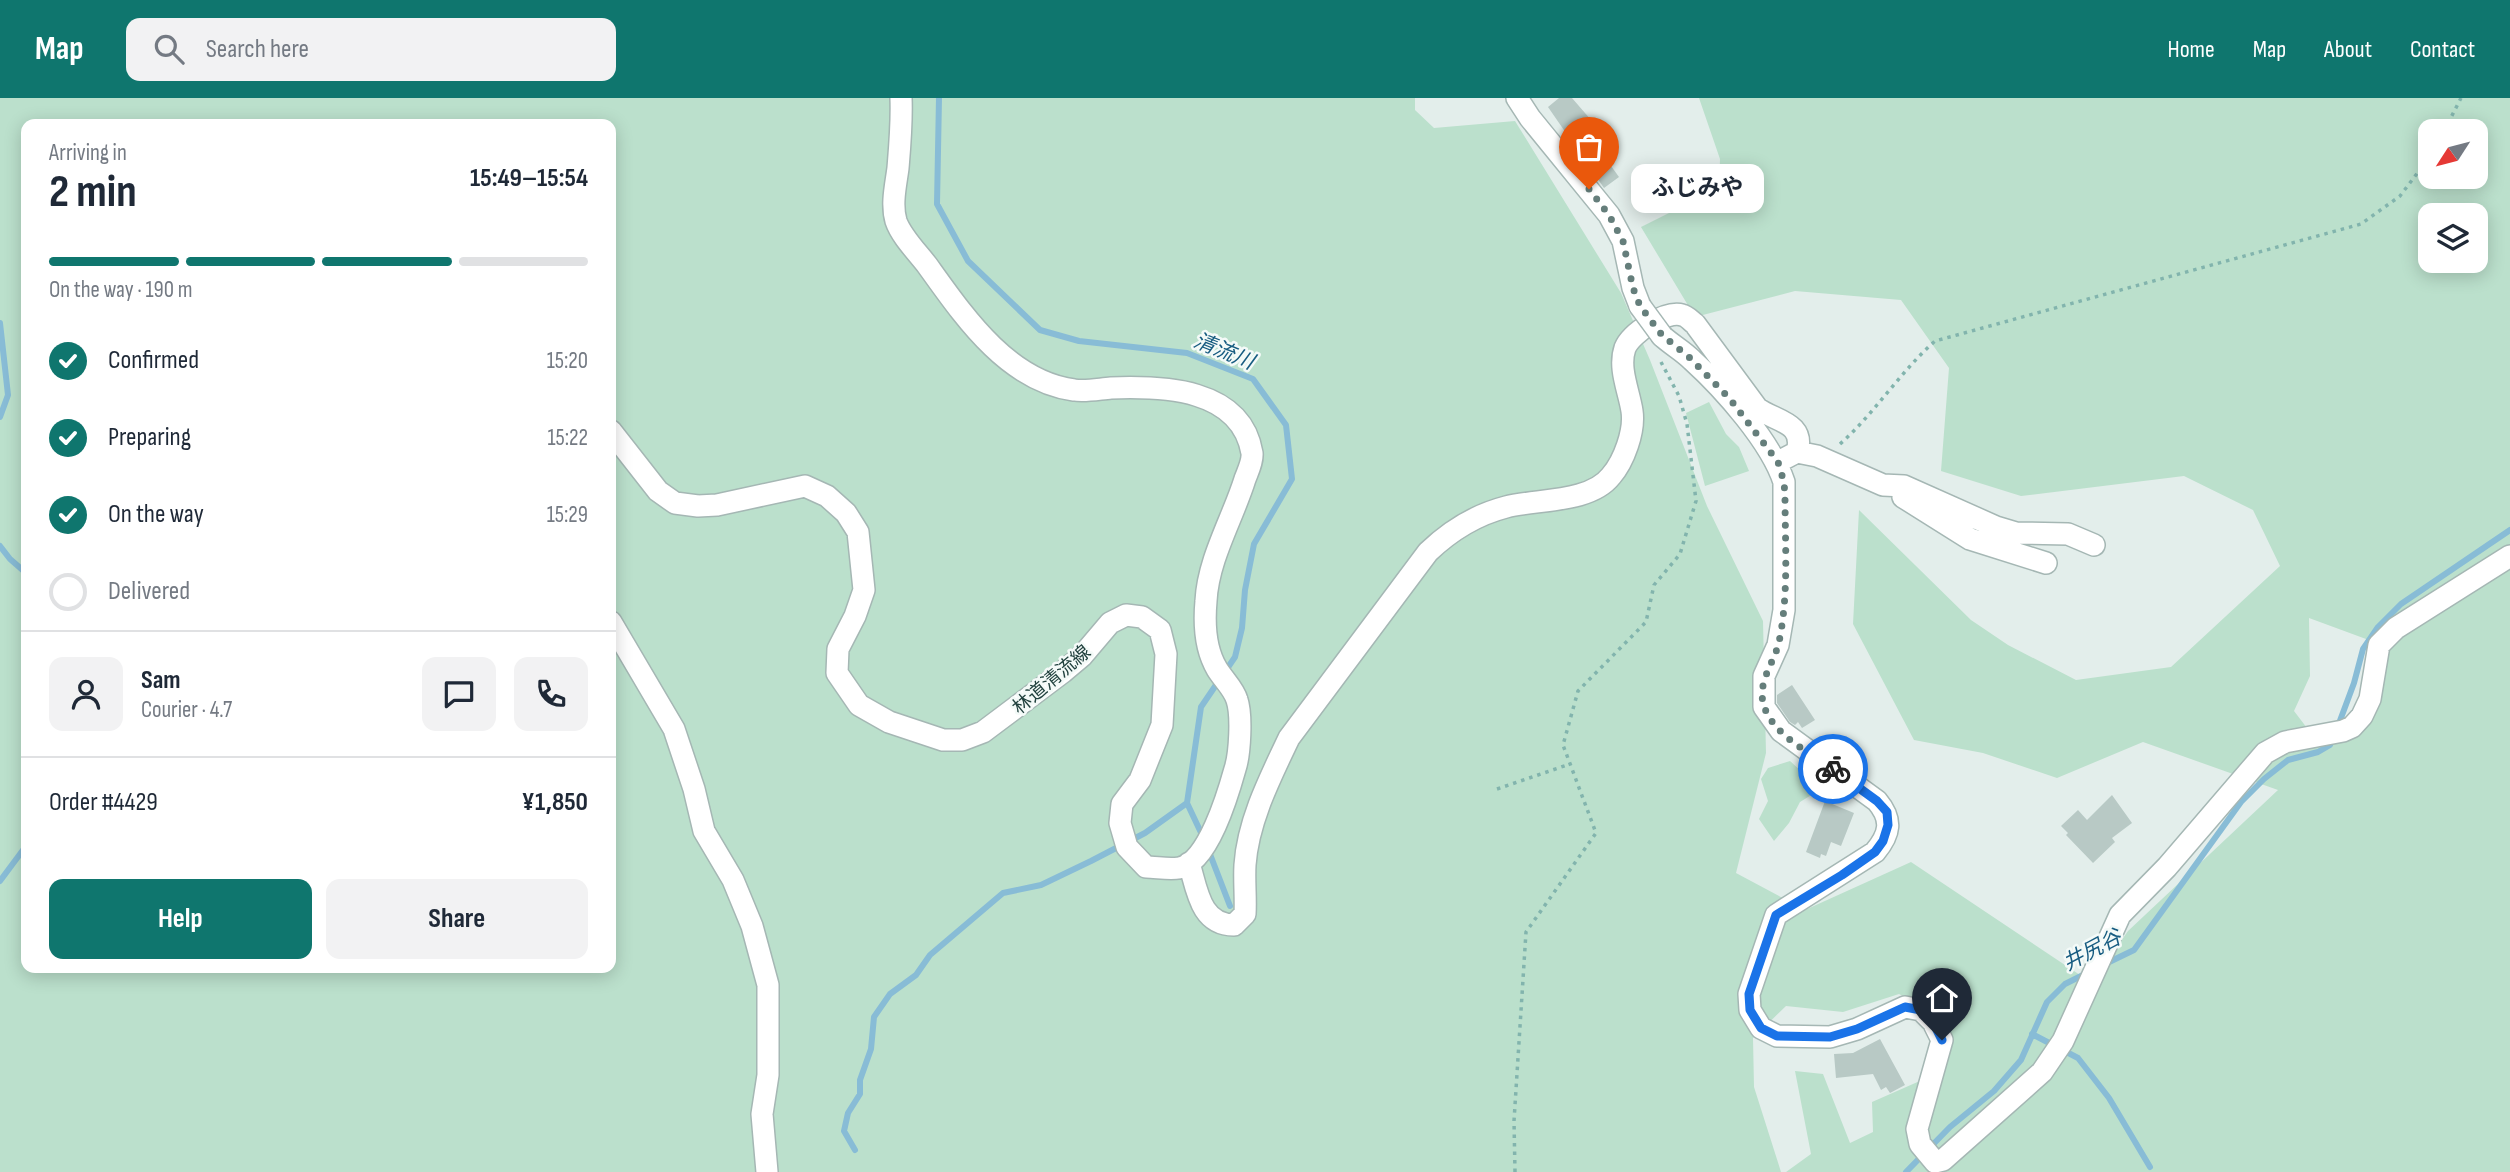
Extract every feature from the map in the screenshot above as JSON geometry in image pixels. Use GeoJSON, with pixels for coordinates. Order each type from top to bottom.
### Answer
{"type":"FeatureCollection","features":[{"type":"Feature","properties":{"kind":"street"},"geometry":{"type":"LineString","coordinates":[[901,98],[902,129],[894,201],[896,222],[963,314],[996,350],[1022,371],[1049,384],[1074,391],[1146,387],[1180,391],[1211,399],[1228,409],[1245,431],[1252,456],[1236,507],[1213,562],[1205,598],[1206,636],[1215,665],[1238,700],[1240,755],[1211,838],[1189,863],[1208,915],[1220,925],[1234,925],[1245,914],[1245,865],[1252,824],[1289,738],[1429,552],[1447,533],[1472,520],[1505,508],[1591,491],[1599,488],[1612,476],[1624,454],[1633,415],[1623,363],[1626,347],[1634,336],[1661,317],[1672,313],[1684,315],[1695,324],[1757,408],[1765,415],[1788,422],[1807,454]]}},
{"type":"Feature","properties":{"kind":"street"},"geometry":{"type":"LineString","coordinates":[[1517,98],[1530,118],[1609,215],[1623,241],[1633,288],[1640,306],[1665,338],[1690,358],[1730,399],[1778,462],[1785,496],[1784,610],[1778,645],[1764,676],[1764,707],[1781,731],[1877,801],[1887,812],[1888,825],[1883,841],[1875,852],[1776,915],[1749,994],[1750,1010],[1761,1028],[1777,1036],[1830,1037],[1857,1029],[1905,1007],[1921,1010],[1933,1022],[1942,1040],[1917,1129],[1930,1167],[1942,1160],[2042,1072],[2063,1041],[2120,915],[2166,867],[2265,753],[2285,742],[2343,731],[2351,727],[2362,716],[2370,699],[2379,645],[2396,628],[2510,555]]}},
{"type":"Feature","properties":{"kind":"street","name":"林道清流線"},"geometry":{"type":"LineString","coordinates":[[616,437],[658,491],[674,503],[718,505],[805,486],[827,496],[846,513],[858,532],[864,590],[855,616],[838,649],[837,673],[859,705],[889,722],[943,740],[962,740],[983,732],[1063,672],[1082,656],[1110,623],[1126,615],[1142,617],[1160,630],[1166,654],[1162,726],[1139,780],[1122,804],[1120,823],[1125,843],[1146,867],[1179,868],[1189,863]]}},
{"type":"Feature","properties":{"kind":"street"},"geometry":{"type":"LineString","coordinates":[[1778,462],[1807,454],[1883,485],[1970,539],[2046,563]]}},
{"type":"Feature","properties":{"kind":"street"},"geometry":{"type":"LineString","coordinates":[[1883,485],[1904,486],[1996,527],[2016,533],[2068,534],[2094,544]]}},
{"type":"Feature","properties":{"kind":"street"},"geometry":{"type":"LineString","coordinates":[[616,630],[674,729],[694,789],[704,831],[733,880],[752,926],[768,985],[768,1075],[762,1114],[767,1172]]}},
{"type":"Feature","properties":{"kind":"path"},"geometry":{"type":"LineString","coordinates":[[2450,119],[2460,98]]}},
{"type":"Feature","properties":{"kind":"path"},"geometry":{"type":"LineString","coordinates":[[1807,454],[1833,451],[1853,433],[1886,392],[1936,341],[2361,224],[2400,195],[2418,172]]}},
{"type":"Feature","properties":{"kind":"path"},"geometry":{"type":"LineString","coordinates":[[1515,1172],[1514,1121],[1526,932],[1597,833],[1563,745],[1578,691],[1647,622],[1654,585],[1680,554],[1696,501],[1687,424],[1679,396],[1661,363],[1665,338]]}},
{"type":"Feature","properties":{"kind":"path"},"geometry":{"type":"LineString","coordinates":[[1497,789],[1570,764]]}},
{"type":"Feature","properties":{"kind":"green space"},"geometry":{"type":"Polygon","coordinates":[[[0,98],[1415,98],[1415,110],[1434,128],[1515,121],[1621,293],[1707,506],[1763,621],[1766,753],[1736,873],[1805,910],[1911,862],[2092,983],[2128,931],[2278,790],[2143,742],[2057,778],[1983,753],[1914,740],[1853,624],[1859,510],[1971,620],[2008,645],[2076,680],[2171,667],[2280,566],[2253,510],[2184,476],[2021,496],[1941,471],[1949,368],[1901,300],[1795,291],[1695,317],[1641,227],[1719,188],[1720,159],[1699,98],[2510,98],[2510,1172],[1786,1172],[1811,1154],[1795,1071],[1823,1074],[1850,1143],[1873,1132],[1872,1102],[1938,1073],[1934,1012],[1899,994],[1843,1012],[1786,1006],[1753,1038],[1754,1087],[1781,1172],[0,1172],[0,98]],[[2309,618],[2310,676],[2294,711],[2307,728],[2343,736],[2385,646],[2309,618]]]}},
{"type":"Feature","properties":{"kind":"green space"},"geometry":{"type":"Polygon","coordinates":[[[1709,402],[1726,434],[1739,447],[1749,471],[1705,486],[1686,413],[1709,402]]]}},
{"type":"Feature","properties":{"kind":"green space"},"geometry":{"type":"Polygon","coordinates":[[[1790,761],[1821,789],[1800,802],[1789,823],[1774,841],[1759,819],[1768,801],[1761,779],[1768,768],[1790,761]]]}},
{"type":"Feature","properties":{"kind":"building"},"geometry":{"type":"Polygon","coordinates":[[[1559,98],[1572,98],[1598,128],[1594,131],[1606,148],[1601,152],[1619,177],[1604,188],[1548,107],[1559,98]]]}},
{"type":"Feature","properties":{"kind":"building"},"geometry":{"type":"Polygon","coordinates":[[[1792,685],[1815,720],[1802,728],[1798,722],[1795,725],[1790,722],[1777,703],[1777,695],[1792,685]]]}},
{"type":"Feature","properties":{"kind":"building"},"geometry":{"type":"Polygon","coordinates":[[[2112,795],[2132,823],[2112,838],[2115,842],[2093,863],[2066,835],[2068,833],[2061,826],[2078,810],[2087,820],[2112,795]]]}},
{"type":"Feature","properties":{"kind":"building"},"geometry":{"type":"Polygon","coordinates":[[[1825,801],[1854,813],[1841,846],[1831,842],[1826,856],[1821,854],[1820,858],[1806,852],[1825,801]]]}},
{"type":"Feature","properties":{"kind":"building"},"geometry":{"type":"Polygon","coordinates":[[[1880,1039],[1905,1085],[1890,1093],[1886,1087],[1881,1090],[1873,1074],[1836,1078],[1834,1054],[1853,1053],[1880,1039]]]}},
{"type":"Feature","properties":{"kind":"waterway","name":"清流川"},"geometry":{"type":"LineString","coordinates":[[939,98],[937,204],[968,261],[1040,330],[1079,341],[1187,353],[1253,379],[1286,425],[1292,479],[1254,544],[1235,657],[1201,707],[1187,803]]}},
{"type":"Feature","properties":{"kind":"waterway"},"geometry":{"type":"LineString","coordinates":[[0,323],[8,395],[0,417]]}},
{"type":"Feature","properties":{"kind":"waterway","name":"井尻谷"},"geometry":{"type":"LineString","coordinates":[[2338,726],[2363,649],[2378,627],[2401,604],[2510,530]]}},
{"type":"Feature","properties":{"kind":"waterway"},"geometry":{"type":"LineString","coordinates":[[0,546],[21,569]]}},
{"type":"Feature","properties":{"kind":"waterway","name":"井尻谷"},"geometry":{"type":"LineString","coordinates":[[2103,965],[2134,950],[2241,802],[2264,779],[2288,760],[2318,752],[2330,745],[2332,740]]}},
{"type":"Feature","properties":{"kind":"waterway"},"geometry":{"type":"LineString","coordinates":[[1187,803],[1204,839]]}},
{"type":"Feature","properties":{"kind":"waterway"},"geometry":{"type":"LineString","coordinates":[[855,1150],[844,1131],[848,1113],[860,1094],[860,1080],[871,1049],[874,1017],[890,994],[916,975],[930,955],[1003,893],[1041,885],[1091,861],[1145,833],[1187,803]]}},
{"type":"Feature","properties":{"kind":"waterway"},"geometry":{"type":"LineString","coordinates":[[1208,849],[1230,906]]}},
{"type":"Feature","properties":{"kind":"waterway"},"geometry":{"type":"LineString","coordinates":[[0,881],[21,853]]}},
{"type":"Feature","properties":{"kind":"waterway","name":"井尻谷"},"geometry":{"type":"LineString","coordinates":[[1906,1172],[1950,1127],[1994,1091],[2021,1060],[2047,1002],[2065,984],[2087,973]]}},
{"type":"Feature","properties":{"kind":"waterway"},"geometry":{"type":"LineString","coordinates":[[2032,1034],[2078,1058],[2109,1098],[2150,1167]]}},
{"type":"Feature","properties":{"kind":"way so far"},"geometry":{"type":"LineString","coordinates":[[1589,189],[1609,215],[1623,241],[1633,288],[1640,306],[1662,335],[1690,358],[1730,399],[1778,462],[1785,496],[1784,610],[1778,645],[1764,676],[1764,707],[1781,731],[1833,769]]}},
{"type":"Feature","properties":{"kind":"place","name":"ふじみや"},"geometry":{"type":"Point","coordinates":[1589,189]}},
{"type":"Feature","properties":{"kind":"route"},"geometry":{"type":"LineString","coordinates":[[1833,769],[1877,801],[1887,812],[1888,825],[1883,841],[1875,852],[1842,875],[1776,915],[1749,994],[1750,1010],[1761,1028],[1777,1036],[1830,1037],[1857,1029],[1905,1007],[1921,1010],[1933,1022],[1942,1040]]}}]}
